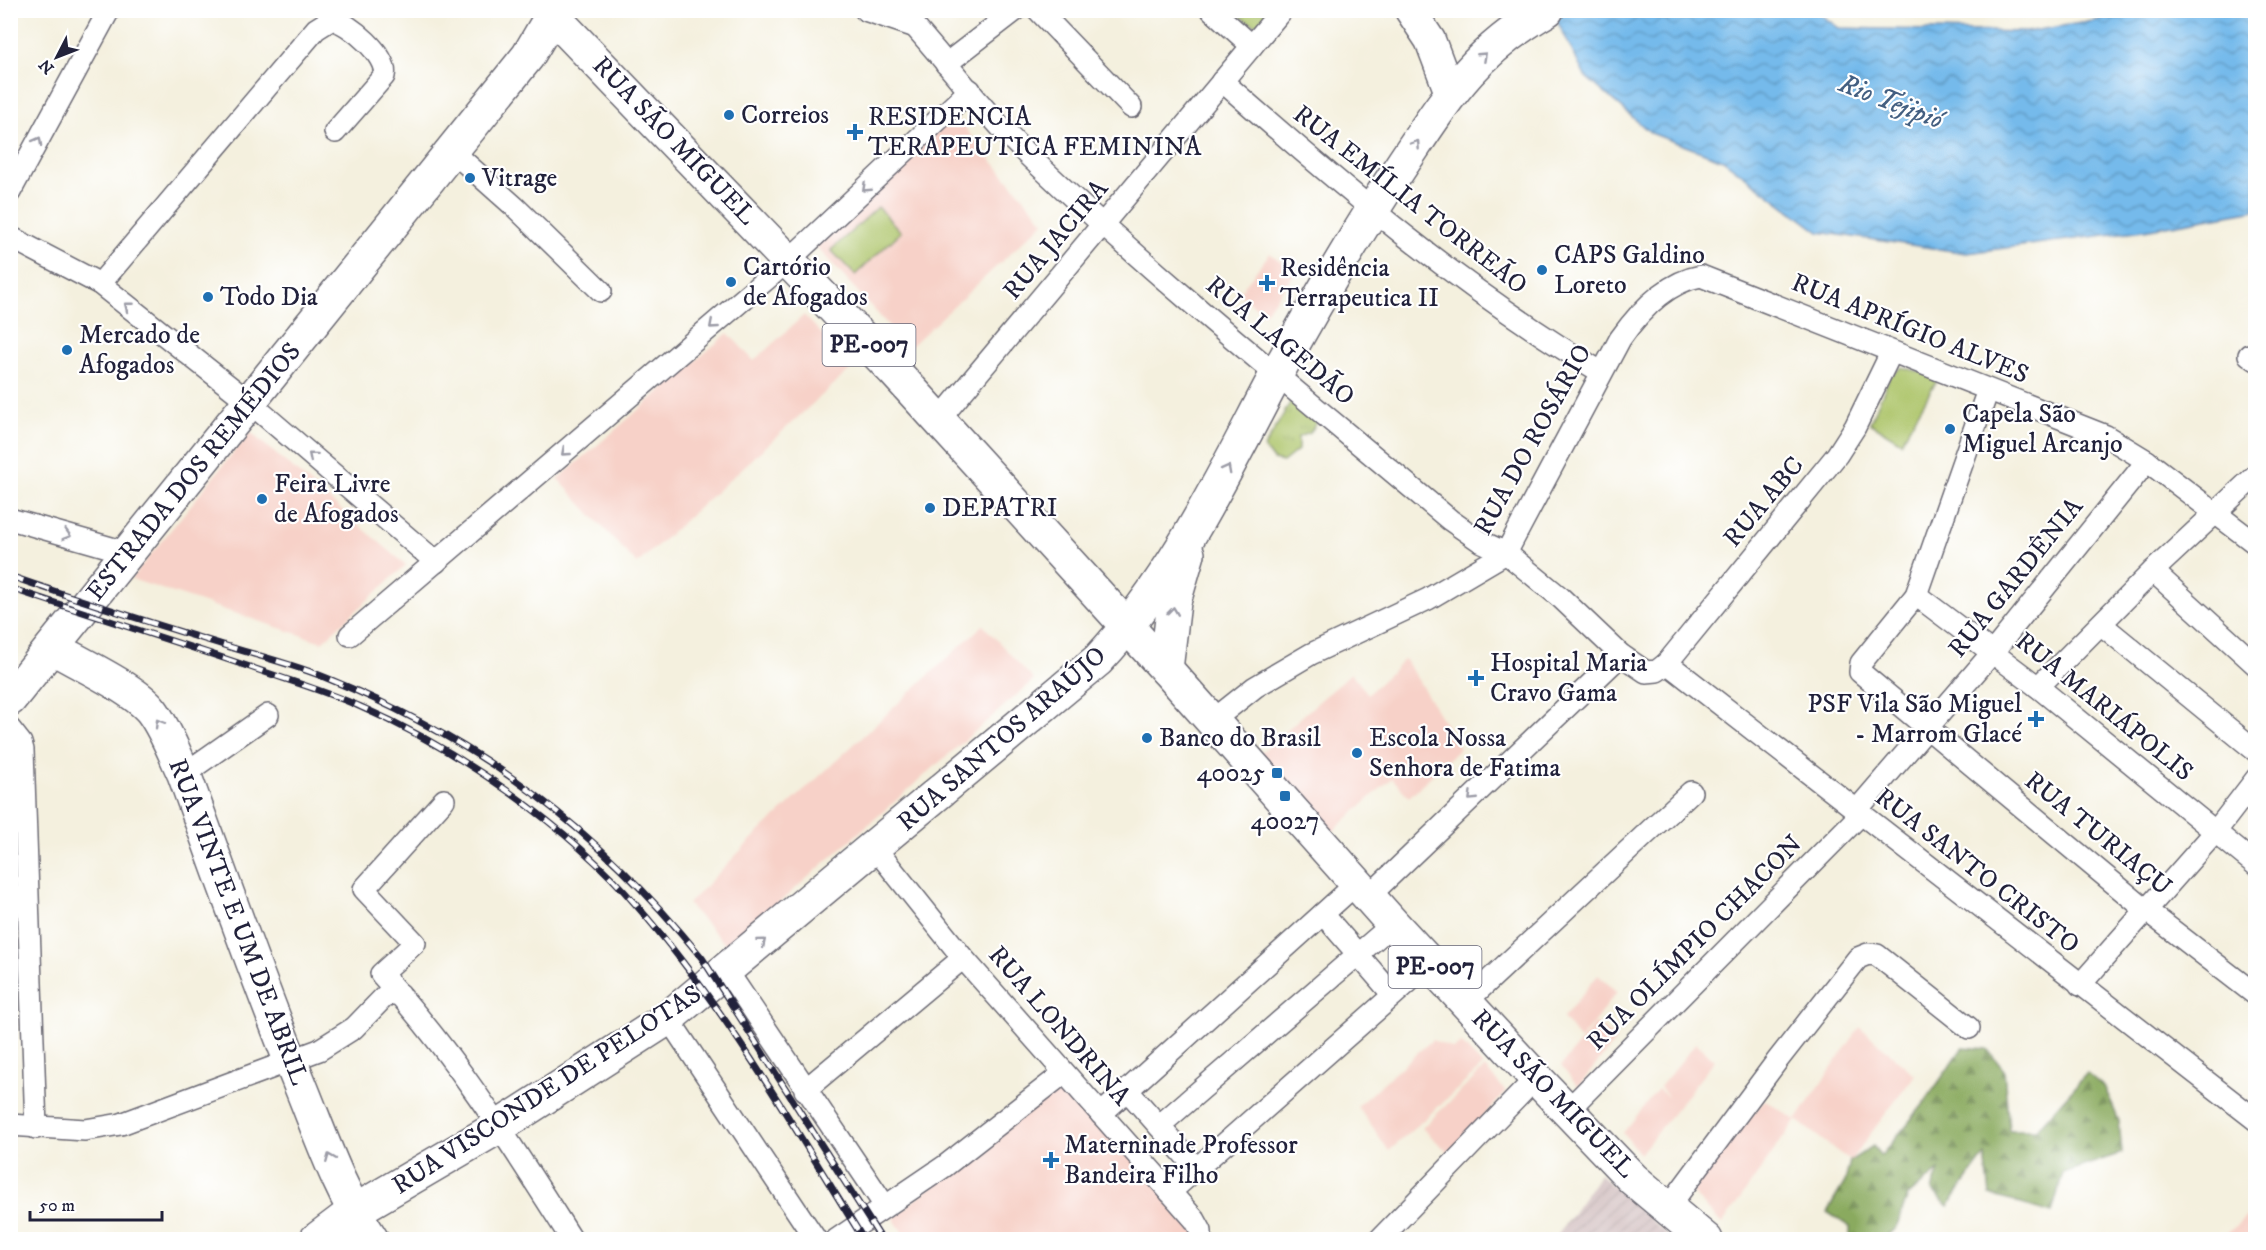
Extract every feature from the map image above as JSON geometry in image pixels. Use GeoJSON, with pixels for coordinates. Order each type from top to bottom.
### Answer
{"type":"FeatureCollection","features":[{"type":"Feature","properties":{"kind":"main road"},"geometry":{"type":"LineString","coordinates":[[1410,10],[1430,40],[1450,93]]}},
{"type":"Feature","properties":{"kind":"main road","name":"ESTRADA DOS REMÉDIOS"},"geometry":{"type":"LineString","coordinates":[[10,699],[528,56],[551,12]]}},
{"type":"Feature","properties":{"kind":"main road","name":"RUA SÃO MIGUEL"},"geometry":{"type":"LineString","coordinates":[[551,12],[789,260],[938,421],[1166,669],[1362,890],[1536,1078],[1633,1179],[1685,1229]]}},
{"type":"Feature","properties":{"kind":"main road"},"geometry":{"type":"LineString","coordinates":[[1166,669],[1174,602],[1200,521],[1277,375],[1372,210],[1450,93],[1478,59],[1534,17]]}},
{"type":"Feature","properties":{"kind":"main road","name":"RUA SANTOS ARAÚJO"},"geometry":{"type":"LineString","coordinates":[[875,848],[1098,660],[1127,627],[1200,521]]}},
{"type":"Feature","properties":{"kind":"main road","name":"RUA VINTE E UM DE ABRIL"},"geometry":{"type":"LineString","coordinates":[[53,648],[136,697],[151,710],[184,774],[290,1061],[353,1212],[372,1239]]}},
{"type":"Feature","properties":{"kind":"main road","name":"RUA VISCONDE DE PELOTAS"},"geometry":{"type":"LineString","coordinates":[[316,1239],[353,1212],[500,1126],[668,1018],[875,848]]}},
{"type":"Feature","properties":{"kind":"street"},"geometry":{"type":"LineString","coordinates":[[10,192],[109,10]]}},
{"type":"Feature","properties":{"kind":"street"},"geometry":{"type":"LineString","coordinates":[[864,10],[915,27]]}},
{"type":"Feature","properties":{"kind":"street","name":"RUA LAGEDÃO"},"geometry":{"type":"LineString","coordinates":[[900,10],[1031,159],[1277,375],[1450,520],[1480,541],[1506,553],[1561,598],[1621,655],[1646,672],[1662,667]]}},
{"type":"Feature","properties":{"kind":"street"},"geometry":{"type":"LineString","coordinates":[[946,64],[1016,10]]}},
{"type":"Feature","properties":{"kind":"street"},"geometry":{"type":"LineString","coordinates":[[1038,10],[1131,107]]}},
{"type":"Feature","properties":{"kind":"street"},"geometry":{"type":"LineString","coordinates":[[1212,10],[1252,46]]}},
{"type":"Feature","properties":{"kind":"street","name":"RUA JACIRA"},"geometry":{"type":"LineString","coordinates":[[938,421],[1282,10]]}},
{"type":"Feature","properties":{"kind":"street"},"geometry":{"type":"LineString","coordinates":[[100,284],[316,29],[332,19],[344,22],[381,58],[386,69],[384,76],[336,132]]}},
{"type":"Feature","properties":{"kind":"street","name":"RUA EMÍLIA TORREÃO"},"geometry":{"type":"LineString","coordinates":[[1222,81],[1372,210],[1450,272],[1528,328],[1601,372]]}},
{"type":"Feature","properties":{"kind":"street"},"geometry":{"type":"LineString","coordinates":[[350,635],[789,260],[970,90]]}},
{"type":"Feature","properties":{"kind":"street"},"geometry":{"type":"LineString","coordinates":[[452,151],[515,207],[601,291]]}},
{"type":"Feature","properties":{"kind":"street"},"geometry":{"type":"LineString","coordinates":[[10,237],[100,284],[249,402],[436,562]]}},
{"type":"Feature","properties":{"kind":"street","name":"RUA DO ROSÁRIO"},"geometry":{"type":"LineString","coordinates":[[1211,722],[1255,687],[1311,654],[1428,599],[1506,553],[1620,339],[1644,310],[1678,284],[1701,276]]}},
{"type":"Feature","properties":{"kind":"street","name":"RUA APRÍGIO ALVES"},"geometry":{"type":"LineString","coordinates":[[1701,276],[1799,313],[1891,353],[2106,436],[2147,461],[2256,544]]}},
{"type":"Feature","properties":{"kind":"street","name":"RUA ABC"},"geometry":{"type":"LineString","coordinates":[[1662,667],[1837,455],[1855,427],[1891,353]]}},
{"type":"Feature","properties":{"kind":"street"},"geometry":{"type":"LineString","coordinates":[[1916,595],[1988,390]]}},
{"type":"Feature","properties":{"kind":"street","name":"RUA GARDÊNIA"},"geometry":{"type":"LineString","coordinates":[[1858,812],[2147,461]]}},
{"type":"Feature","properties":{"kind":"street"},"geometry":{"type":"LineString","coordinates":[[2038,687],[2153,571],[2256,475]]}},
{"type":"Feature","properties":{"kind":"street"},"geometry":{"type":"LineString","coordinates":[[10,519],[129,553]]}},
{"type":"Feature","properties":{"kind":"street"},"geometry":{"type":"LineString","coordinates":[[2153,571],[2256,665]]}},
{"type":"Feature","properties":{"kind":"street","name":"RUA MARIÁPOLIS"},"geometry":{"type":"LineString","coordinates":[[1916,595],[2038,687],[2256,865]]}},
{"type":"Feature","properties":{"kind":"street","name":"RUA TURIAÇU"},"geometry":{"type":"LineString","coordinates":[[1916,595],[1861,663],[1860,672],[2146,910],[2256,994]]}},
{"type":"Feature","properties":{"kind":"street"},"geometry":{"type":"LineString","coordinates":[[2102,625],[2256,751]]}},
{"type":"Feature","properties":{"kind":"street"},"geometry":{"type":"LineString","coordinates":[[1101,1114],[1323,914],[1362,890],[1621,655]]}},
{"type":"Feature","properties":{"kind":"street","name":"RUA SANTO CRISTO"},"geometry":{"type":"LineString","coordinates":[[1662,667],[1858,812],[2256,1120]]}},
{"type":"Feature","properties":{"kind":"street"},"geometry":{"type":"LineString","coordinates":[[184,774],[268,715]]}},
{"type":"Feature","properties":{"kind":"street"},"geometry":{"type":"LineString","coordinates":[[10,729],[21,743],[23,750],[36,1128]]}},
{"type":"Feature","properties":{"kind":"street"},"geometry":{"type":"LineString","coordinates":[[2080,985],[2216,831],[2256,779]]}},
{"type":"Feature","properties":{"kind":"street"},"geometry":{"type":"LineString","coordinates":[[1466,1002],[1691,792]]}},
{"type":"Feature","properties":{"kind":"street"},"geometry":{"type":"LineString","coordinates":[[444,800],[364,889],[415,943],[381,974],[400,994],[483,1099],[572,1239]]}},
{"type":"Feature","properties":{"kind":"street","name":"RUA OLÍMPIO CHACON"},"geometry":{"type":"LineString","coordinates":[[1567,1111],[1858,812]]}},
{"type":"Feature","properties":{"kind":"street","name":"RUA LONDRINA"},"geometry":{"type":"LineString","coordinates":[[875,848],[963,958],[1195,1220],[1201,1231],[1201,1239]]}},
{"type":"Feature","properties":{"kind":"street"},"geometry":{"type":"LineString","coordinates":[[1323,914],[1393,995]]}},
{"type":"Feature","properties":{"kind":"street"},"geometry":{"type":"LineString","coordinates":[[1159,1126],[1393,924]]}},
{"type":"Feature","properties":{"kind":"street"},"geometry":{"type":"LineString","coordinates":[[1685,1229],[1777,1061],[1858,958],[1868,954],[1877,955],[1969,1028]]}},
{"type":"Feature","properties":{"kind":"street"},"geometry":{"type":"LineString","coordinates":[[805,1090],[963,958]]}},
{"type":"Feature","properties":{"kind":"street"},"geometry":{"type":"LineString","coordinates":[[1170,1192],[1431,962]]}},
{"type":"Feature","properties":{"kind":"street"},"geometry":{"type":"LineString","coordinates":[[727,971],[885,1206]]}},
{"type":"Feature","properties":{"kind":"street"},"geometry":{"type":"LineString","coordinates":[[10,1125],[85,1130],[121,1124],[290,1061],[336,1041],[354,1028],[387,994],[400,994]]}},
{"type":"Feature","properties":{"kind":"street"},"geometry":{"type":"LineString","coordinates":[[668,1018],[816,1239]]}},
{"type":"Feature","properties":{"kind":"street"},"geometry":{"type":"LineString","coordinates":[[836,1239],[945,1166],[1064,1073]]}},
{"type":"Feature","properties":{"kind":"street"},"geometry":{"type":"LineString","coordinates":[[1379,1239],[1536,1078]]}},
{"type":"Feature","properties":{"kind":"street","name":"RUA LONDRINA"},"geometry":{"type":"LineString","coordinates":[[1127,1090],[1197,1169]]}},
{"type":"Feature","properties":{"kind":"shaded area"},"geometry":{"type":"Polygon","coordinates":[[[953,114],[1044,222],[909,348],[816,246],[953,114]]]}},
{"type":"Feature","properties":{"kind":"shaded area","name":"Residência Terrapeutica II"},"geometry":{"type":"Polygon","coordinates":[[[1270,253],[1295,273],[1264,314],[1239,293],[1270,253]]]}},
{"type":"Feature","properties":{"kind":"shaded area"},"geometry":{"type":"Polygon","coordinates":[[[804,315],[853,367],[637,564],[558,479],[728,333],[754,361],[804,315]]]}},
{"type":"Feature","properties":{"kind":"shaded area","name":"Feira Livre de Afogados"},"geometry":{"type":"Polygon","coordinates":[[[250,432],[406,565],[322,642],[131,579],[250,432]]]}},
{"type":"Feature","properties":{"kind":"shaded area"},"geometry":{"type":"Polygon","coordinates":[[[983,625],[1034,680],[728,947],[688,904],[757,834],[983,625]]]}},
{"type":"Feature","properties":{"kind":"shaded area","name":"Escola Nossa Senhora de Fatima"},"geometry":{"type":"Polygon","coordinates":[[[1405,659],[1460,748],[1409,797],[1392,778],[1327,837],[1254,759],[1351,673],[1368,694],[1405,659]]]}},
{"type":"Feature","properties":{"kind":"shaded area"},"geometry":{"type":"Polygon","coordinates":[[[1598,975],[1617,992],[1580,1040],[1563,1018],[1598,975]]]}},
{"type":"Feature","properties":{"kind":"shaded area"},"geometry":{"type":"Polygon","coordinates":[[[1596,1023],[1616,1040],[1578,1087],[1561,1066],[1596,1023]]]}},
{"type":"Feature","properties":{"kind":"shaded area"},"geometry":{"type":"Polygon","coordinates":[[[1860,1027],[1915,1075],[1850,1161],[1796,1120],[1860,1027]]]}},
{"type":"Feature","properties":{"kind":"shaded area"},"geometry":{"type":"Polygon","coordinates":[[[1432,1040],[1453,1049],[1461,1043],[1483,1066],[1389,1151],[1357,1106],[1432,1040]]]}},
{"type":"Feature","properties":{"kind":"shaded area"},"geometry":{"type":"Polygon","coordinates":[[[1696,1043],[1715,1060],[1640,1154],[1623,1133],[1658,1089],[1669,1098],[1660,1087],[1696,1043]]]}},
{"type":"Feature","properties":{"kind":"shaded area"},"geometry":{"type":"Polygon","coordinates":[[[1485,1068],[1506,1092],[1449,1153],[1422,1128],[1485,1068]]]}},
{"type":"Feature","properties":{"kind":"shaded area","name":"Materninade Professor Bandeira Filho"},"geometry":{"type":"Polygon","coordinates":[[[1064,1080],[1208,1240],[907,1239],[893,1218],[1064,1080]]]}},
{"type":"Feature","properties":{"kind":"shaded area"},"geometry":{"type":"Polygon","coordinates":[[[1764,1100],[1796,1120],[1722,1224],[1691,1192],[1764,1100]]]}},
{"type":"Feature","properties":{"kind":"shaded area"},"geometry":{"type":"Polygon","coordinates":[[[1600,1174],[1670,1237],[1668,1239],[1555,1239],[1600,1174]]]}},
{"type":"Feature","properties":{"kind":"shaded area"},"geometry":{"type":"Polygon","coordinates":[[[2255,1209],[2255,1239],[2221,1239],[2255,1209]]]}},
{"type":"Feature","properties":{"kind":"green space"},"geometry":{"type":"Polygon","coordinates":[[[1233,11],[1272,11],[1256,25],[1233,11]]]}},
{"type":"Feature","properties":{"kind":"green space"},"geometry":{"type":"Polygon","coordinates":[[[878,207],[901,232],[855,275],[831,250],[878,207]]]}},
{"type":"Feature","properties":{"kind":"green space"},"geometry":{"type":"Polygon","coordinates":[[[1902,367],[1939,377],[1901,442],[1870,423],[1890,376],[1902,367]]]}},
{"type":"Feature","properties":{"kind":"green space"},"geometry":{"type":"Polygon","coordinates":[[[1291,401],[1318,420],[1310,433],[1298,437],[1298,450],[1283,462],[1273,460],[1264,448],[1291,401]]]}},
{"type":"Feature","properties":{"kind":"green space"},"geometry":{"type":"Polygon","coordinates":[[[1963,1047],[1987,1049],[2004,1070],[2009,1130],[2036,1130],[2087,1073],[2105,1088],[2119,1121],[2122,1153],[2063,1173],[2052,1213],[1990,1195],[1985,1155],[1948,1206],[1932,1190],[1939,1171],[1908,1195],[1896,1228],[1885,1239],[1850,1239],[1850,1227],[1827,1212],[1845,1182],[1850,1161],[1873,1146],[1881,1156],[1922,1106],[1963,1047]]]}},
{"type":"Feature","properties":{"kind":"water","name":"Rio Tejipió"},"geometry":{"type":"Polygon","coordinates":[[[1814,10],[1839,28],[2026,32],[2154,11],[2255,11],[2255,210],[2144,230],[1967,253],[1819,232],[1723,160],[1651,133],[1585,76],[1552,11],[1814,10]]]}},
{"type":"Feature","properties":{"kind":"railway"},"geometry":{"type":"LineString","coordinates":[[10,576],[329,679],[437,731],[487,761],[534,794],[621,869],[702,958],[882,1240]]}},
{"type":"Feature","properties":{"kind":"railway"},"geometry":{"type":"LineString","coordinates":[[10,588],[348,701],[435,744],[510,792],[579,847],[610,876],[669,945],[700,985],[757,1068],[864,1240]]}},
{"type":"Feature","properties":{"kind":"place","name":"Correios"},"geometry":{"type":"Point","coordinates":[729,115]}},
{"type":"Feature","properties":{"kind":"place","name":"RESIDENCIA TERAPEUTICA FEMININA"},"geometry":{"type":"Point","coordinates":[855,132]}},
{"type":"Feature","properties":{"kind":"place","name":"Vitrage"},"geometry":{"type":"Point","coordinates":[470,178]}},
{"type":"Feature","properties":{"kind":"place","name":"CAPS Galdino Loreto"},"geometry":{"type":"Point","coordinates":[1542,270]}},
{"type":"Feature","properties":{"kind":"place","name":"Cartório de Afogados"},"geometry":{"type":"Point","coordinates":[731,282]}},
{"type":"Feature","properties":{"kind":"place","name":"Residência Terrapeutica II"},"geometry":{"type":"Point","coordinates":[1267,283]}},
{"type":"Feature","properties":{"kind":"place","name":"Todo Dia"},"geometry":{"type":"Point","coordinates":[208,297]}},
{"type":"Feature","properties":{"kind":"place","name":"Mercado de Afogados"},"geometry":{"type":"Point","coordinates":[67,350]}},
{"type":"Feature","properties":{"kind":"place","name":"Capela São Miguel Arcanjo"},"geometry":{"type":"Point","coordinates":[1950,429]}},
{"type":"Feature","properties":{"kind":"place","name":"Feira Livre de Afogados"},"geometry":{"type":"Point","coordinates":[262,499]}},
{"type":"Feature","properties":{"kind":"place","name":"DEPATRI"},"geometry":{"type":"Point","coordinates":[930,508]}},
{"type":"Feature","properties":{"kind":"place","name":"Hospital Maria Cravo Gama"},"geometry":{"type":"Point","coordinates":[1476,678]}},
{"type":"Feature","properties":{"kind":"place","name":"PSF Vila São Miguel - Marrom Glacé"},"geometry":{"type":"Point","coordinates":[2036,719]}},
{"type":"Feature","properties":{"kind":"place","name":"Banco do Brasil"},"geometry":{"type":"Point","coordinates":[1147,738]}},
{"type":"Feature","properties":{"kind":"place","name":"Escola Nossa Senhora de Fatima"},"geometry":{"type":"Point","coordinates":[1357,753]}},
{"type":"Feature","properties":{"kind":"place","name":"40025"},"geometry":{"type":"Point","coordinates":[1277,773]}},
{"type":"Feature","properties":{"kind":"place","name":"40027"},"geometry":{"type":"Point","coordinates":[1285,796]}},
{"type":"Feature","properties":{"kind":"place","name":"Materninade Professor Bandeira Filho"},"geometry":{"type":"Point","coordinates":[1051,1160]}}]}
